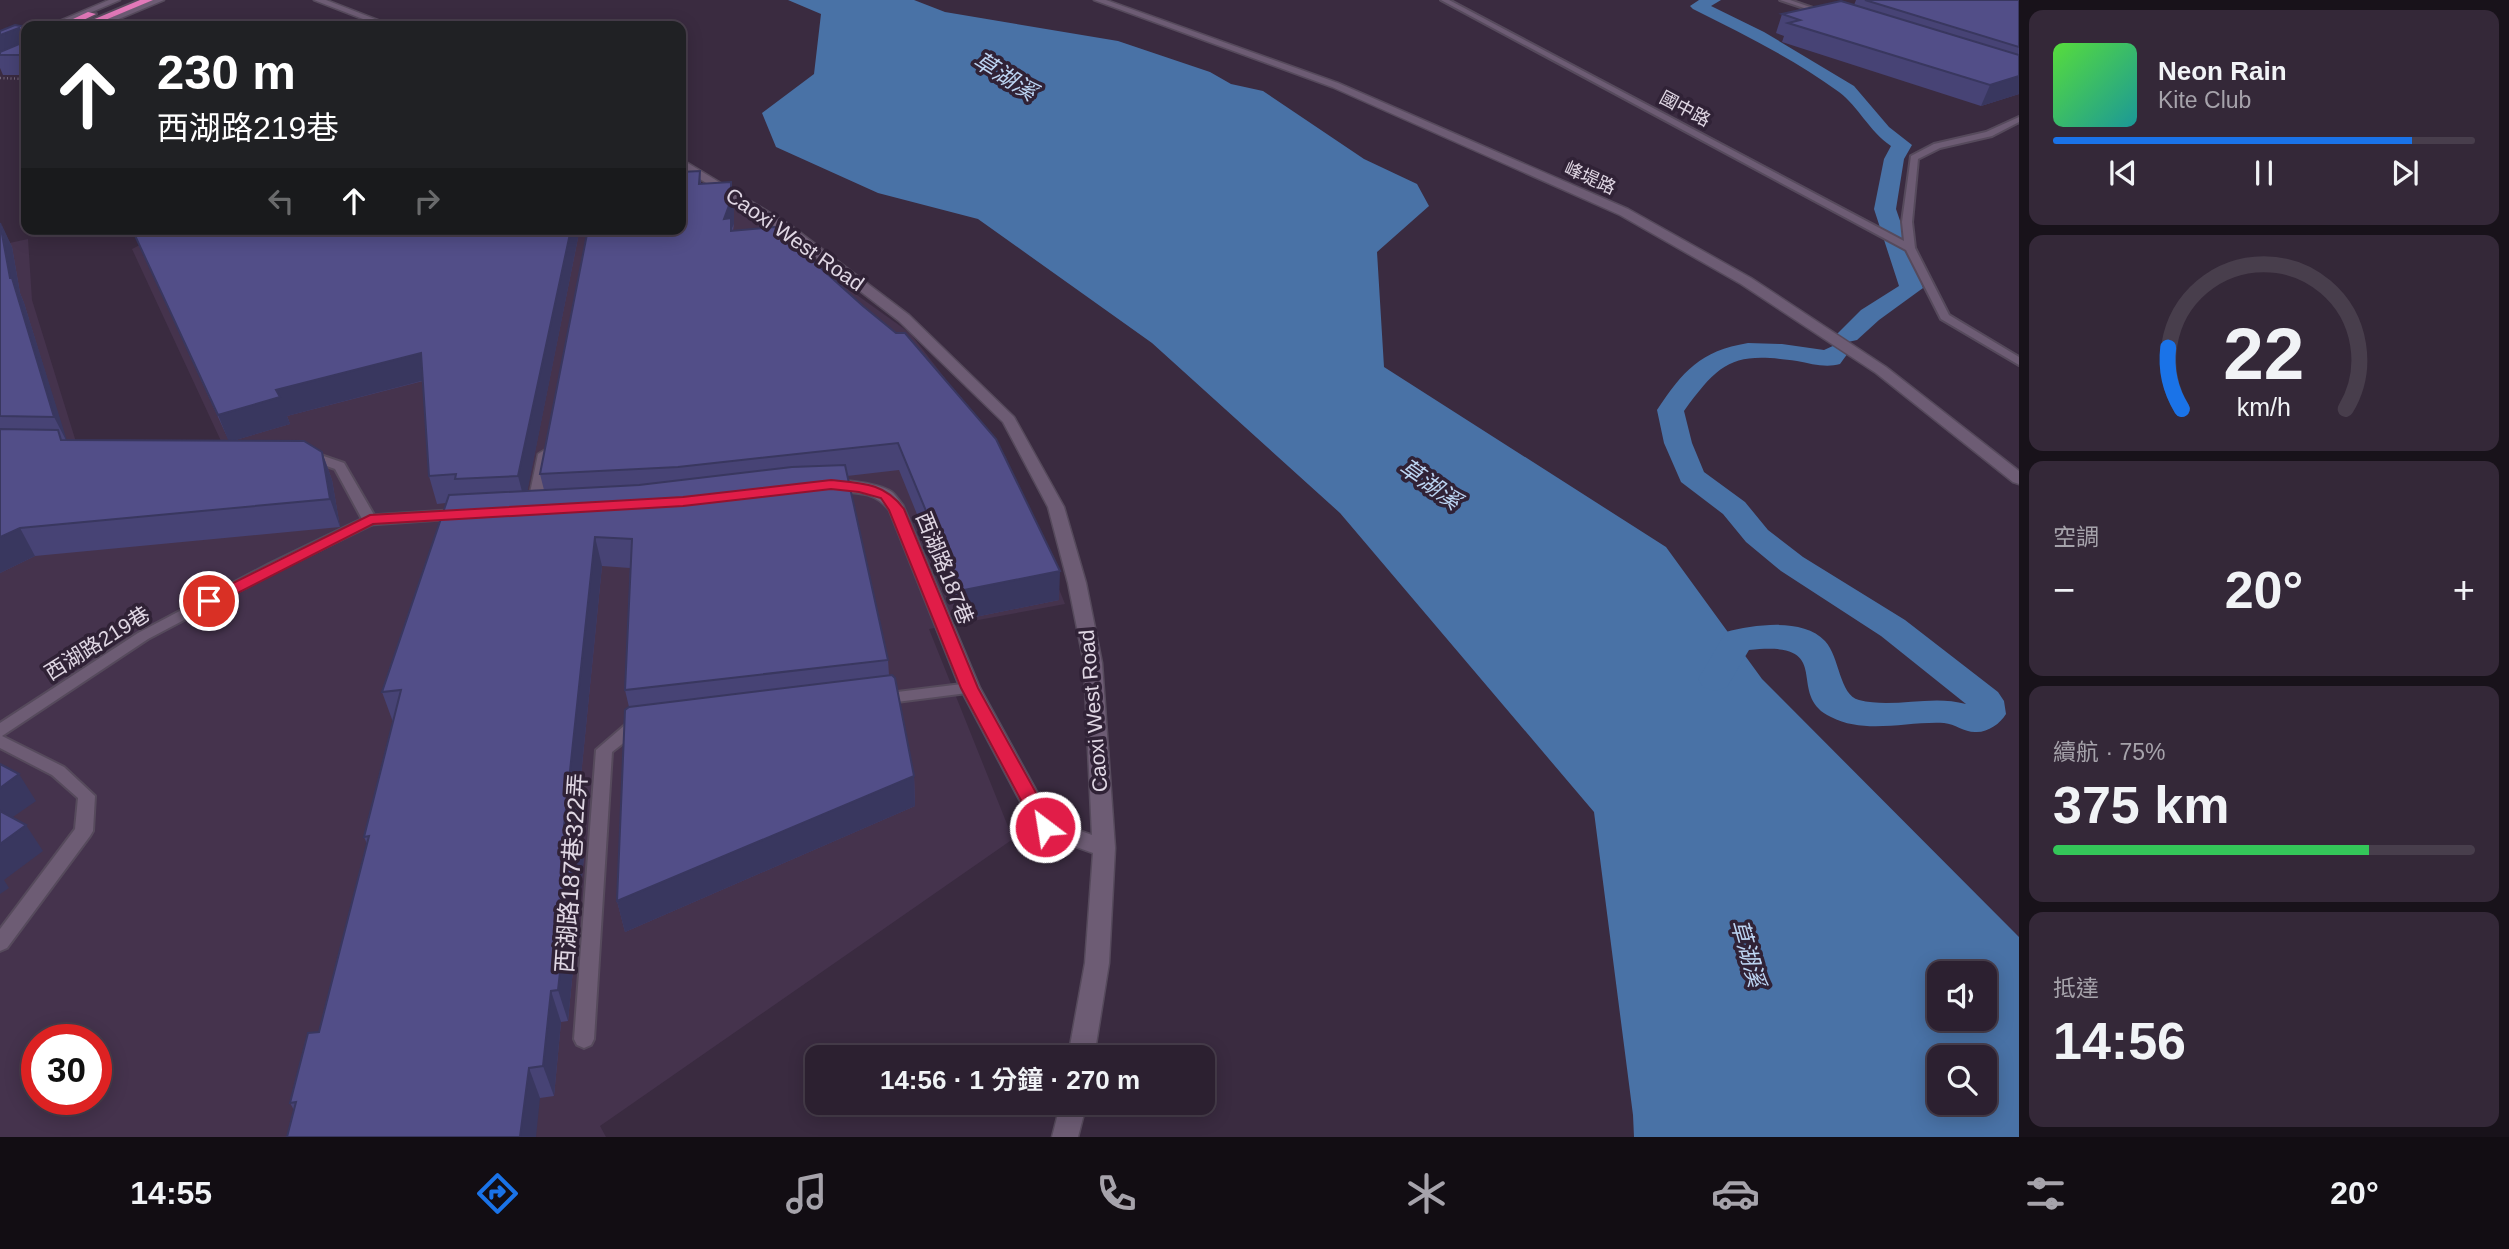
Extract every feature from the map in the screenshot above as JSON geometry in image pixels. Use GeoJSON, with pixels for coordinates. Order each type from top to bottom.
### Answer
{"type":"FeatureCollection","features":[{"type":"Feature","properties":{"kind":"highway"},"geometry":{"type":"LineString","coordinates":[[75,21],[125,0]]}},
{"type":"Feature","properties":{"kind":"highway"},"geometry":{"type":"LineString","coordinates":[[96,21],[148,0]]}},
{"type":"Feature","properties":{"kind":"street"},"geometry":{"type":"LineString","coordinates":[[64,21],[116,0]]}},
{"type":"Feature","properties":{"kind":"street"},"geometry":{"type":"LineString","coordinates":[[108,21],[160,0]]}},
{"type":"Feature","properties":{"kind":"street"},"geometry":{"type":"LineString","coordinates":[[318,0],[375,21]]}},
{"type":"Feature","properties":{"kind":"street","name":"峰堤路"},"geometry":{"type":"LineString","coordinates":[[1098,0],[1335,85],[1624,212],[1745,281],[1881,370],[2019,479]]}},
{"type":"Feature","properties":{"kind":"street","name":"Caoxi West Road"},"geometry":{"type":"LineString","coordinates":[[686,165],[786,228],[876,296],[937,349],[1009,419],[1056,507],[1077,583],[1093,663],[1104,848],[1097,962],[1083,1045]]}},
{"type":"Feature","properties":{"kind":"street"},"geometry":{"type":"LineString","coordinates":[[691,184],[713,183]]}},
{"type":"Feature","properties":{"kind":"street"},"geometry":{"type":"LineString","coordinates":[[535,512],[550,433]]}},
{"type":"Feature","properties":{"kind":"street","name":"西湖路187巷"},"geometry":{"type":"LineString","coordinates":[[804,488],[851,486],[886,495],[897,509],[970,688],[1045,827],[1104,848]]}},
{"type":"Feature","properties":{"kind":"street"},"geometry":{"type":"LineString","coordinates":[[370,520],[484,514]]}},
{"type":"Feature","properties":{"kind":"street"},"geometry":{"type":"LineString","coordinates":[[1065,1137],[1071,1115]]}},
{"type":"Feature","properties":{"kind":"lane","name":"國中路"},"geometry":{"type":"LineString","coordinates":[[1444,0],[1909,248]]}},
{"type":"Feature","properties":{"kind":"lane"},"geometry":{"type":"LineString","coordinates":[[1783,0],[1835,16]]}},
{"type":"Feature","properties":{"kind":"lane"},"geometry":{"type":"LineString","coordinates":[[2019,119],[1989,134],[1937,146],[1914,158],[1907,222],[1909,248],[1945,317],[2019,362]]}},
{"type":"Feature","properties":{"kind":"lane"},"geometry":{"type":"LineString","coordinates":[[298,454],[340,466],[370,520]]}},
{"type":"Feature","properties":{"kind":"lane","name":"西湖路219巷"},"geometry":{"type":"LineString","coordinates":[[0,731],[144,636],[274,566],[370,520]]}},
{"type":"Feature","properties":{"kind":"lane"},"geometry":{"type":"LineString","coordinates":[[861,701],[970,688]]}},
{"type":"Feature","properties":{"kind":"lane","name":"西湖路187巷322弄"},"geometry":{"type":"LineString","coordinates":[[584,1039],[604,750],[631,729],[658,726]]}},
{"type":"Feature","properties":{"kind":"lane"},"geometry":{"type":"LineString","coordinates":[[0,741],[58,771],[87,796],[84,831],[0,943]]}},
{"type":"Feature","properties":{"kind":"path"},"geometry":{"type":"LineString","coordinates":[[0,78],[21,79]]}},
{"type":"Feature","properties":{"kind":"shaded area"},"geometry":{"type":"Polygon","coordinates":[[[686,181],[737,209],[910,333],[1006,457],[1065,604],[929,629],[1013,839],[600,1126],[606,1137],[0,1137],[0,245],[28,239],[32,300],[76,442],[221,441],[132,249],[159,235],[686,235],[686,181]]]}},
{"type":"Feature","properties":{"kind":"water","name":"草湖溪"},"geometry":{"type":"Polygon","coordinates":[[[788,0],[914,0],[945,12],[1118,41],[1210,72],[1231,84],[1263,91],[1364,159],[1417,184],[1429,206],[1377,252],[1384,367],[1666,547],[1762,679],[2019,937],[2019,1137],[1634,1137],[1594,812],[1340,513],[1152,343],[978,219],[878,193],[776,147],[762,113],[814,74],[821,14],[788,0]]]}},
{"type":"Feature","properties":{"kind":"building"},"geometry":{"type":"Polygon","coordinates":[[[1865,0],[2019,0],[2019,47],[1865,0]]]}},
{"type":"Feature","properties":{"kind":"building"},"geometry":{"type":"Polygon","coordinates":[[[1841,1],[2019,55],[2019,76],[1990,85],[1788,23],[1800,20],[1782,14],[1841,1]]]}},
{"type":"Feature","properties":{"kind":"building"},"geometry":{"type":"Polygon","coordinates":[[[15,25],[21,26],[21,55],[0,55],[0,52],[19,44],[19,28],[0,35],[0,31],[15,25]]]}},
{"type":"Feature","properties":{"kind":"building"},"geometry":{"type":"Polygon","coordinates":[[[700,171],[699,184],[731,182],[731,200],[724,219],[731,218],[731,231],[775,227],[896,333],[905,333],[996,439],[1060,571],[959,591],[898,443],[678,467],[540,474],[587,235],[686,235],[686,172],[700,171]]]}},
{"type":"Feature","properties":{"kind":"building"},"geometry":{"type":"Polygon","coordinates":[[[0,223],[10,278],[54,417],[0,416],[0,223]]]}},
{"type":"Feature","properties":{"kind":"building"},"geometry":{"type":"Polygon","coordinates":[[[135,235],[570,235],[518,476],[455,479],[456,474],[429,476],[421,353],[276,390],[280,397],[218,415],[135,235]]]}},
{"type":"Feature","properties":{"kind":"building"},"geometry":{"type":"Polygon","coordinates":[[[0,429],[58,430],[61,440],[304,441],[322,452],[330,499],[20,528],[0,537],[0,429]]]}},
{"type":"Feature","properties":{"kind":"building"},"geometry":{"type":"Polygon","coordinates":[[[845,465],[888,660],[625,690],[632,539],[595,537],[564,827],[576,826],[558,990],[551,991],[543,1066],[529,1068],[520,1137],[287,1137],[296,1102],[290,1103],[308,1033],[319,1032],[369,836],[364,837],[401,690],[382,692],[449,495],[639,485],[792,467],[845,465]]]}},
{"type":"Feature","properties":{"kind":"building"},"geometry":{"type":"Polygon","coordinates":[[[892,675],[895,678],[914,776],[617,901],[625,710],[629,707],[892,675]]]}},
{"type":"Feature","properties":{"kind":"building"},"geometry":{"type":"Polygon","coordinates":[[[0,764],[19,774],[0,788],[0,764]]]}},
{"type":"Feature","properties":{"kind":"building"},"geometry":{"type":"Polygon","coordinates":[[[0,811],[26,825],[0,844],[0,811]]]}},
{"type":"Feature","properties":{"kind":"waterway"},"geometry":{"type":"LineString","coordinates":[[1713,0],[1698,6],[1758,35],[1848,90],[1882,131],[1902,145],[1894,159],[1885,209],[1911,288],[1870,315],[1848,335]]}},
{"type":"Feature","properties":{"kind":"waterway"},"geometry":{"type":"LineString","coordinates":[[1715,679],[1738,640],[1775,636],[1799,640],[1813,648],[1833,701],[1844,709],[1869,714],[1945,711],[1976,720],[1988,714],[1986,701],[1893,628],[1792,564],[1757,536],[1734,508],[1691,476],[1678,443],[1670,410],[1704,368],[1732,353],[1748,351],[1765,350],[1831,359],[1835,353]]}},
{"type":"Feature","properties":{"kind":"route"},"geometry":{"type":"LineString","coordinates":[[209,601],[370,520],[683,502],[831,485],[861,487],[886,495],[897,509],[970,688],[1017,780],[1045,827]]}}]}
